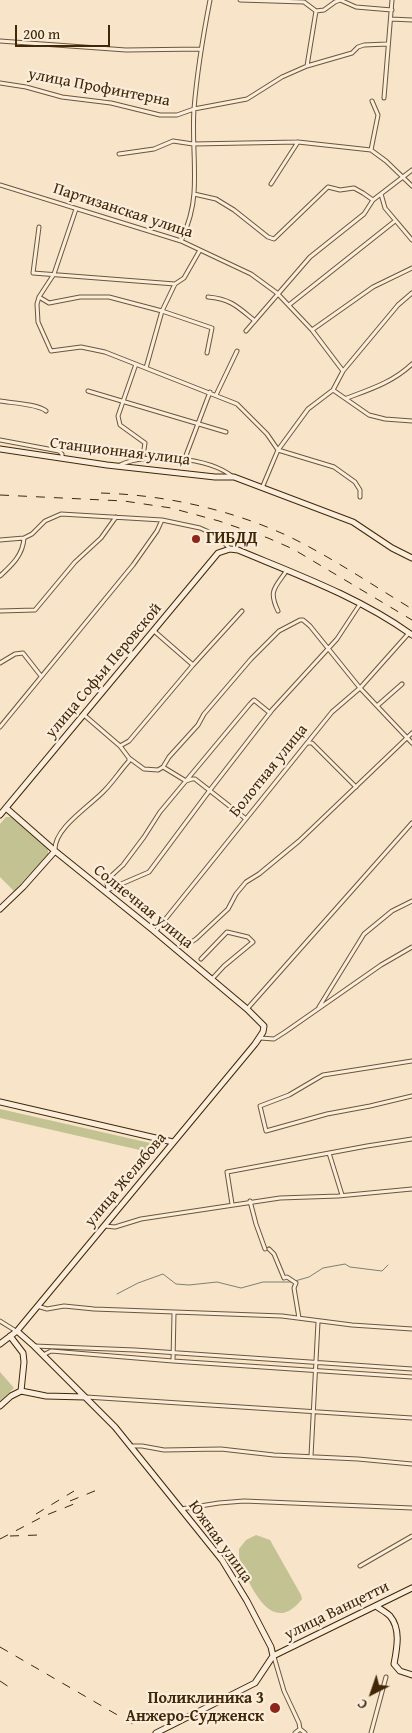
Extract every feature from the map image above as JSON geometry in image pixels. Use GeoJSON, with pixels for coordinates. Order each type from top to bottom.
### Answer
{"type":"FeatureCollection","features":[{"type":"Feature","properties":{"kind":"street"},"geometry":{"type":"LineString","coordinates":[[181,240],[189,224],[194,194],[192,144],[194,109],[201,49],[210,0]]}},
{"type":"Feature","properties":{"kind":"street"},"geometry":{"type":"LineString","coordinates":[[240,0],[304,1],[316,11],[324,10],[340,0],[356,8],[392,10]]}},
{"type":"Feature","properties":{"kind":"street"},"geometry":{"type":"LineString","coordinates":[[384,98],[392,0]]}},
{"type":"Feature","properties":{"kind":"street"},"geometry":{"type":"LineString","coordinates":[[307,66],[316,11]]}},
{"type":"Feature","properties":{"kind":"street"},"geometry":{"type":"LineString","coordinates":[[391,19],[412,20]]}},
{"type":"Feature","properties":{"kind":"street"},"geometry":{"type":"LineString","coordinates":[[0,41],[126,50],[201,49]]}},
{"type":"Feature","properties":{"kind":"street","name":"улица Профинтерна"},"geometry":{"type":"LineString","coordinates":[[0,83],[26,87],[62,98],[110,103],[160,115],[177,115],[194,109],[247,99],[282,77],[307,66],[352,53],[364,44],[388,44]]}},
{"type":"Feature","properties":{"kind":"street"},"geometry":{"type":"LineString","coordinates":[[371,150],[378,115],[372,101]]}},
{"type":"Feature","properties":{"kind":"street"},"geometry":{"type":"LineString","coordinates":[[119,154],[154,149],[173,141],[192,144],[298,142],[371,150],[386,160],[412,186]]}},
{"type":"Feature","properties":{"kind":"street"},"geometry":{"type":"LineString","coordinates":[[271,184],[298,142]]}},
{"type":"Feature","properties":{"kind":"street"},"geometry":{"type":"LineString","coordinates":[[246,331],[310,257],[364,214],[373,200],[412,170]]}},
{"type":"Feature","properties":{"kind":"street","name":"Партизанская улица"},"geometry":{"type":"LineString","coordinates":[[0,185],[76,210],[181,240],[251,274],[278,294],[289,305],[312,330],[343,371]]}},
{"type":"Feature","properties":{"kind":"street"},"geometry":{"type":"LineString","coordinates":[[194,194],[216,200],[234,210],[268,237],[274,239],[328,187],[340,190],[354,188],[373,200]]}},
{"type":"Feature","properties":{"kind":"street"},"geometry":{"type":"LineString","coordinates":[[381,194],[384,208],[412,240]]}},
{"type":"Feature","properties":{"kind":"street"},"geometry":{"type":"LineString","coordinates":[[76,210],[54,274],[39,297],[37,304],[38,322],[51,351],[81,347],[105,352],[237,404],[267,434],[278,450],[334,467],[355,482],[360,490],[360,497]]}},
{"type":"Feature","properties":{"kind":"street"},"geometry":{"type":"LineString","coordinates":[[289,305],[395,221]]}},
{"type":"Feature","properties":{"kind":"street"},"geometry":{"type":"LineString","coordinates":[[38,227],[33,273],[175,284]]}},
{"type":"Feature","properties":{"kind":"street"},"geometry":{"type":"LineString","coordinates":[[146,368],[162,311],[175,284],[184,278],[200,250]]}},
{"type":"Feature","properties":{"kind":"street"},"geometry":{"type":"LineString","coordinates":[[312,330],[373,287],[412,268]]}},
{"type":"Feature","properties":{"kind":"street"},"geometry":{"type":"LineString","coordinates":[[262,488],[278,450],[308,409],[333,390],[343,371],[398,305],[412,293]]}},
{"type":"Feature","properties":{"kind":"street"},"geometry":{"type":"LineString","coordinates":[[39,297],[49,303],[80,297],[109,297],[162,311],[212,328],[207,353]]}},
{"type":"Feature","properties":{"kind":"street"},"geometry":{"type":"LineString","coordinates":[[208,297],[223,298],[255,321]]}},
{"type":"Feature","properties":{"kind":"street"},"geometry":{"type":"LineString","coordinates":[[216,395],[237,351]]}},
{"type":"Feature","properties":{"kind":"street"},"geometry":{"type":"LineString","coordinates":[[119,466],[143,456],[145,443],[120,425],[118,416],[136,364]]}},
{"type":"Feature","properties":{"kind":"street"},"geometry":{"type":"LineString","coordinates":[[346,398],[387,383],[412,364]]}},
{"type":"Feature","properties":{"kind":"street"},"geometry":{"type":"LineString","coordinates":[[88,390],[226,432]]}},
{"type":"Feature","properties":{"kind":"street"},"geometry":{"type":"LineString","coordinates":[[333,390],[369,415],[385,420],[412,421]]}},
{"type":"Feature","properties":{"kind":"street"},"geometry":{"type":"LineString","coordinates":[[185,458],[210,392]]}},
{"type":"Feature","properties":{"kind":"street"},"geometry":{"type":"LineString","coordinates":[[0,401],[36,406],[46,411]]}},
{"type":"Feature","properties":{"kind":"street"},"geometry":{"type":"LineString","coordinates":[[0,440],[59,451],[62,454],[62,458]]}},
{"type":"Feature","properties":{"kind":"street","name":"Станционная улица"},"geometry":{"type":"LineString","coordinates":[[0,449],[119,466],[235,478]]}},
{"type":"Feature","properties":{"kind":"street"},"geometry":{"type":"LineString","coordinates":[[138,459],[185,458],[211,464],[226,471],[235,478],[354,522],[392,548],[412,558]]}},
{"type":"Feature","properties":{"kind":"street"},"geometry":{"type":"LineString","coordinates":[[0,540],[24,538],[32,534],[45,521],[61,514],[162,520],[200,528],[218,536],[230,549],[238,550],[329,587],[361,603],[411,634]]}},
{"type":"Feature","properties":{"kind":"street"},"geometry":{"type":"LineString","coordinates":[[0,611],[35,610],[75,562],[101,538],[116,517]]}},
{"type":"Feature","properties":{"kind":"street"},"geometry":{"type":"LineString","coordinates":[[0,727],[133,565],[158,531],[162,520]]}},
{"type":"Feature","properties":{"kind":"street"},"geometry":{"type":"LineString","coordinates":[[0,576],[14,562],[23,549],[24,538]]}},
{"type":"Feature","properties":{"kind":"street","name":"улица Софьи Перовской"},"geometry":{"type":"LineString","coordinates":[[0,815],[218,553],[230,549]]}},
{"type":"Feature","properties":{"kind":"street"},"geometry":{"type":"LineString","coordinates":[[278,611],[272,599],[274,589],[287,570]]}},
{"type":"Feature","properties":{"kind":"street"},"geometry":{"type":"LineString","coordinates":[[270,713],[254,700],[160,812],[144,838],[123,865],[110,876],[107,890],[150,872],[210,790],[270,713],[328,650],[361,603]]}},
{"type":"Feature","properties":{"kind":"street"},"geometry":{"type":"LineString","coordinates":[[120,746],[129,741],[193,665],[242,611]]}},
{"type":"Feature","properties":{"kind":"street"},"geometry":{"type":"LineString","coordinates":[[84,714],[120,746],[129,758],[144,769],[158,770],[163,767],[169,757],[198,725],[204,714],[251,659],[279,631],[300,620],[304,620],[360,688],[412,743]]}},
{"type":"Feature","properties":{"kind":"street"},"geometry":{"type":"LineString","coordinates":[[154,630],[193,665]]}},
{"type":"Feature","properties":{"kind":"street","name":"Болотная улица"},"geometry":{"type":"LineString","coordinates":[[155,932],[332,712],[360,688],[411,634]]}},
{"type":"Feature","properties":{"kind":"street"},"geometry":{"type":"LineString","coordinates":[[0,663],[15,654],[23,653],[41,676]]}},
{"type":"Feature","properties":{"kind":"street"},"geometry":{"type":"LineString","coordinates":[[377,706],[402,684]]}},
{"type":"Feature","properties":{"kind":"street"},"geometry":{"type":"LineString","coordinates":[[185,946],[207,930],[228,908],[246,882],[259,874],[299,841],[412,733]]}},
{"type":"Feature","properties":{"kind":"street"},"geometry":{"type":"LineString","coordinates":[[307,743],[312,744],[318,749],[356,787]]}},
{"type":"Feature","properties":{"kind":"street"},"geometry":{"type":"LineString","coordinates":[[0,909],[23,887],[55,851],[54,843],[60,834],[92,800],[104,792],[129,761],[129,758]]}},
{"type":"Feature","properties":{"kind":"street"},"geometry":{"type":"LineString","coordinates":[[163,767],[186,781],[195,779],[246,819]]}},
{"type":"Feature","properties":{"kind":"street","name":"Солнечная улица"},"geometry":{"type":"LineString","coordinates":[[6,808],[55,851],[107,890],[247,1009],[264,1026]]}},
{"type":"Feature","properties":{"kind":"street"},"geometry":{"type":"LineString","coordinates":[[247,1009],[412,823]]}},
{"type":"Feature","properties":{"kind":"street"},"geometry":{"type":"LineString","coordinates":[[315,1011],[323,1002],[364,934],[392,911],[412,901]]}},
{"type":"Feature","properties":{"kind":"street"},"geometry":{"type":"LineString","coordinates":[[201,959],[227,932],[248,937],[253,942],[224,966],[212,980]]}},
{"type":"Feature","properties":{"kind":"street"},"geometry":{"type":"LineString","coordinates":[[260,1038],[274,1039],[381,965],[412,947]]}},
{"type":"Feature","properties":{"kind":"street","name":"улица Желябова"},"geometry":{"type":"LineString","coordinates":[[0,1344],[17,1331],[260,1038],[264,1026]]}},
{"type":"Feature","properties":{"kind":"street"},"geometry":{"type":"LineString","coordinates":[[412,1061],[323,1075],[289,1095],[260,1106],[266,1131],[327,1114],[412,1096]]}},
{"type":"Feature","properties":{"kind":"street"},"geometry":{"type":"LineString","coordinates":[[0,1102],[173,1142]]}},
{"type":"Feature","properties":{"kind":"street"},"geometry":{"type":"LineString","coordinates":[[232,1204],[227,1172],[329,1152],[412,1139]]}},
{"type":"Feature","properties":{"kind":"street"},"geometry":{"type":"LineString","coordinates":[[329,1152],[342,1195]]}},
{"type":"Feature","properties":{"kind":"street"},"geometry":{"type":"LineString","coordinates":[[104,1226],[115,1227],[141,1219],[280,1198],[412,1189]]}},
{"type":"Feature","properties":{"kind":"street"},"geometry":{"type":"LineString","coordinates":[[250,1202],[256,1224],[267,1249],[274,1254],[284,1278],[287,1277],[296,1283],[294,1288],[299,1318]]}},
{"type":"Feature","properties":{"kind":"street"},"geometry":{"type":"LineString","coordinates":[[36,1306],[47,1309],[64,1306],[299,1318],[318,1322],[412,1329]]}},
{"type":"Feature","properties":{"kind":"street"},"geometry":{"type":"LineString","coordinates":[[173,1361],[174,1313]]}},
{"type":"Feature","properties":{"kind":"street"},"geometry":{"type":"LineString","coordinates":[[0,1321],[17,1331]]}},
{"type":"Feature","properties":{"kind":"street"},"geometry":{"type":"LineString","coordinates":[[311,1456],[318,1322]]}},
{"type":"Feature","properties":{"kind":"street","name":"Южная улица"},"geometry":{"type":"LineString","coordinates":[[17,1331],[44,1355],[115,1427],[222,1560],[247,1601],[271,1647],[284,1691],[300,1729]]}},
{"type":"Feature","properties":{"kind":"street"},"geometry":{"type":"LineString","coordinates":[[10,1336],[23,1353],[21,1391]]}},
{"type":"Feature","properties":{"kind":"street"},"geometry":{"type":"LineString","coordinates":[[34,1346],[173,1352],[412,1369]]}},
{"type":"Feature","properties":{"kind":"street"},"geometry":{"type":"LineString","coordinates":[[44,1355],[51,1351],[412,1377]]}},
{"type":"Feature","properties":{"kind":"street"},"geometry":{"type":"LineString","coordinates":[[0,1406],[11,1396],[21,1391],[46,1396],[412,1418]]}},
{"type":"Feature","properties":{"kind":"street"},"geometry":{"type":"LineString","coordinates":[[131,1446],[164,1450],[221,1449],[274,1455],[412,1464]]}},
{"type":"Feature","properties":{"kind":"street"},"geometry":{"type":"LineString","coordinates":[[181,1509],[244,1501],[412,1508]]}},
{"type":"Feature","properties":{"kind":"street"},"geometry":{"type":"LineString","coordinates":[[360,1566],[412,1536]]}},
{"type":"Feature","properties":{"kind":"street","name":"улица Ванцетти"},"geometry":{"type":"LineString","coordinates":[[273,1656],[412,1588]]}},
{"type":"Feature","properties":{"kind":"street"},"geometry":{"type":"LineString","coordinates":[[376,1606],[390,1616],[397,1631],[394,1664],[400,1671],[412,1675]]}},
{"type":"Feature","properties":{"kind":"street"},"geometry":{"type":"LineString","coordinates":[[156,1733],[255,1683],[273,1656]]}},
{"type":"Feature","properties":{"kind":"street"},"geometry":{"type":"LineString","coordinates":[[371,1733],[386,1677]]}},
{"type":"Feature","properties":{"kind":"street"},"geometry":{"type":"LineString","coordinates":[[295,1733],[300,1729],[305,1733]]}},
{"type":"Feature","properties":{"kind":"shaded area"},"geometry":{"type":"Polygon","coordinates":[[[6,817],[11,817],[48,849],[48,854],[14,891],[0,877],[0,824],[6,817]]]}},
{"type":"Feature","properties":{"kind":"shaded area"},"geometry":{"type":"Polygon","coordinates":[[[0,1109],[159,1145],[153,1153],[0,1118],[0,1109]]]}},
{"type":"Feature","properties":{"kind":"shaded area"},"geometry":{"type":"Polygon","coordinates":[[[0,1372],[14,1388],[0,1401],[0,1372]]]}},
{"type":"Feature","properties":{"kind":"shaded area"},"geometry":{"type":"Polygon","coordinates":[[[256,1535],[270,1540],[301,1595],[302,1599],[287,1612],[274,1612],[267,1608],[256,1595],[243,1570],[239,1559],[239,1549],[246,1540],[256,1535]]]}},
{"type":"Feature","properties":{"kind":"waterway"},"geometry":{"type":"LineString","coordinates":[[295,1281],[309,1277],[323,1268],[345,1264],[350,1267],[382,1271],[388,1265]]}},
{"type":"Feature","properties":{"kind":"waterway"},"geometry":{"type":"LineString","coordinates":[[117,1294],[138,1283],[163,1274],[176,1284],[189,1285],[217,1282],[241,1288],[263,1282],[291,1282]]}},
{"type":"Feature","properties":{"kind":"railway"},"geometry":{"type":"LineString","coordinates":[[101,493],[173,500],[220,511],[266,526],[320,553],[412,609]]}},
{"type":"Feature","properties":{"kind":"railway"},"geometry":{"type":"LineString","coordinates":[[0,495],[124,501],[171,508],[219,521],[293,549],[412,620]]}},
{"type":"Feature","properties":{"kind":"railway"},"geometry":{"type":"LineString","coordinates":[[70,1501],[97,1490]]}},
{"type":"Feature","properties":{"kind":"railway"},"geometry":{"type":"LineString","coordinates":[[36,1514],[74,1491]]}},
{"type":"Feature","properties":{"kind":"railway"},"geometry":{"type":"LineString","coordinates":[[0,1539],[44,1516],[79,1502]]}},
{"type":"Feature","properties":{"kind":"railway"},"geometry":{"type":"LineString","coordinates":[[10,1536],[39,1535]]}},
{"type":"Feature","properties":{"kind":"railway"},"geometry":{"type":"LineString","coordinates":[[0,1647],[133,1724]]}},
{"type":"Feature","properties":{"kind":"railway"},"geometry":{"type":"LineString","coordinates":[[0,1681],[9,1687]]}},
{"type":"Feature","properties":{"kind":"place","name":"ГИБДД"},"geometry":{"type":"Point","coordinates":[196,539]}},
{"type":"Feature","properties":{"kind":"place","name":"Поликлиника 3 Анжеро-Судженск"},"geometry":{"type":"Point","coordinates":[275,1708]}}]}
